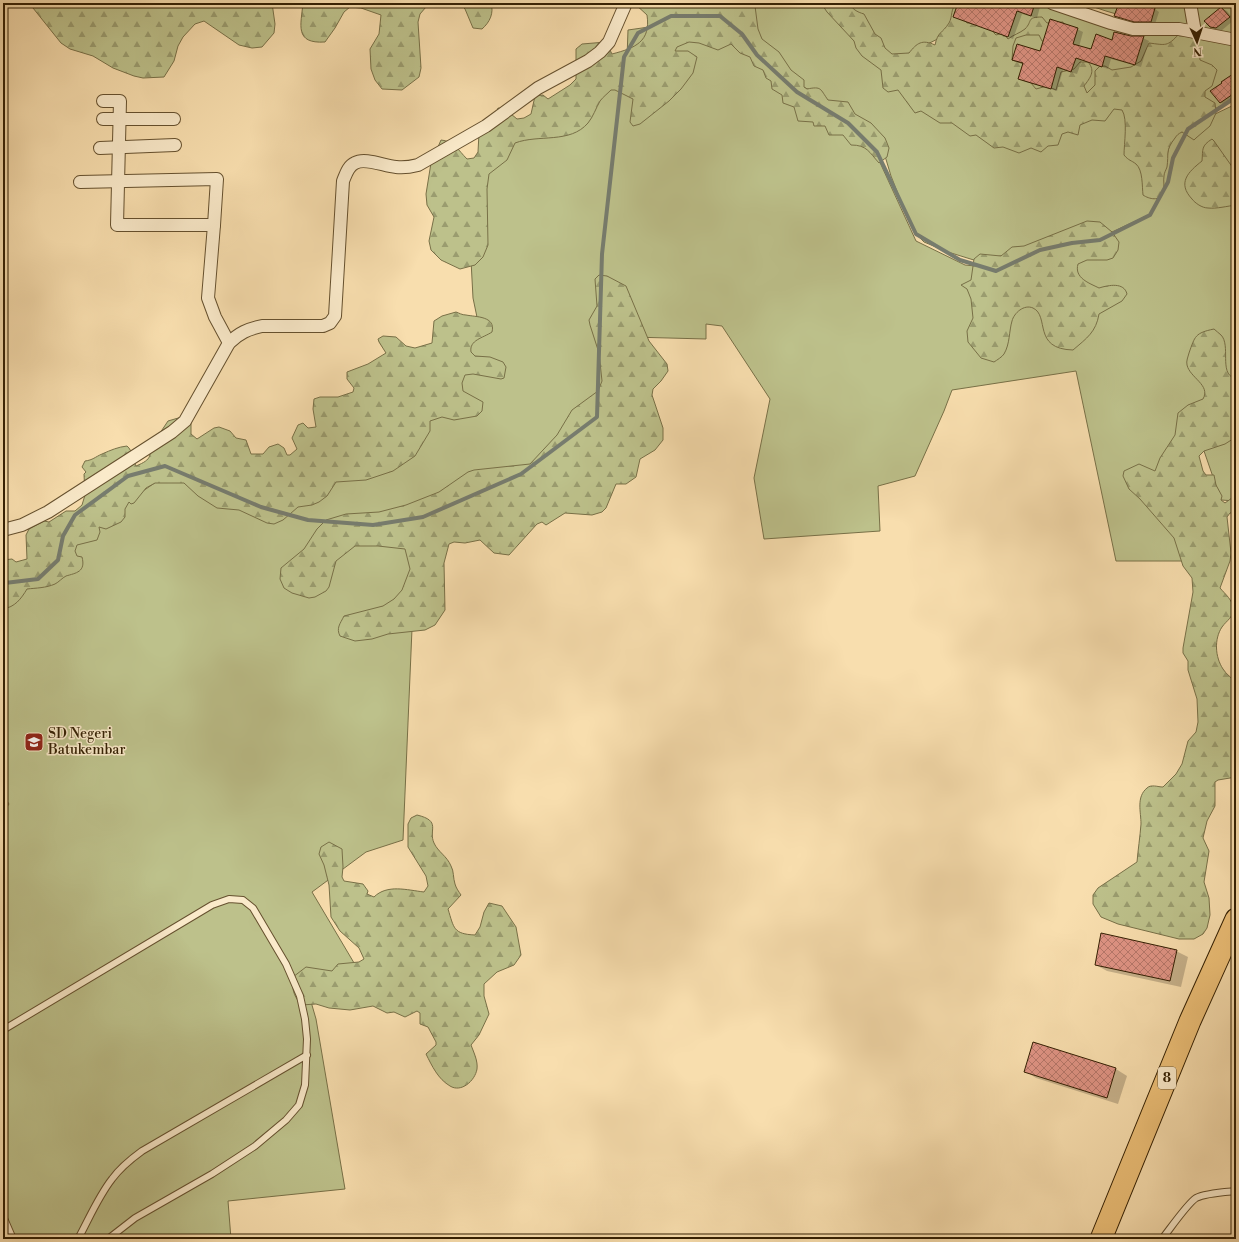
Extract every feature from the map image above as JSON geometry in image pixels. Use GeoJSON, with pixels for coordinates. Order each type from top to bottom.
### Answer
{"type":"FeatureCollection","features":[{"type":"Feature","properties":{"kind":"highway","name":"8"},"geometry":{"type":"LineString","coordinates":[[1102,1239],[1190,1021],[1236,919]]}},
{"type":"Feature","properties":{"kind":"street"},"geometry":{"type":"LineString","coordinates":[[3,530],[22,525],[48,512],[172,432],[185,421],[196,404],[229,343],[237,335],[252,328],[262,326],[323,326],[330,323],[335,316],[343,181],[349,168],[354,163],[361,160],[408,168],[418,165],[486,126],[538,88],[588,62],[600,52],[609,42],[626,3]]}},
{"type":"Feature","properties":{"kind":"street"},"geometry":{"type":"LineString","coordinates":[[1052,3],[1111,23],[1133,28],[1179,29],[1236,40]]}},
{"type":"Feature","properties":{"kind":"street"},"geometry":{"type":"LineString","coordinates":[[1190,3],[1195,32]]}},
{"type":"Feature","properties":{"kind":"street"},"geometry":{"type":"LineString","coordinates":[[102,100],[120,101],[117,225],[214,225]]}},
{"type":"Feature","properties":{"kind":"street"},"geometry":{"type":"LineString","coordinates":[[103,119],[174,119]]}},
{"type":"Feature","properties":{"kind":"street"},"geometry":{"type":"LineString","coordinates":[[100,148],[175,145]]}},
{"type":"Feature","properties":{"kind":"street"},"geometry":{"type":"LineString","coordinates":[[80,182],[217,179],[208,298],[215,317],[229,343]]}},
{"type":"Feature","properties":{"kind":"lane"},"geometry":{"type":"LineString","coordinates":[[3,1030],[212,905],[229,900],[243,900],[253,908],[286,964],[300,996],[307,1039],[305,1085],[298,1105],[286,1120],[255,1146],[212,1174],[134,1218],[108,1239]]}},
{"type":"Feature","properties":{"kind":"lane"},"geometry":{"type":"LineString","coordinates":[[78,1239],[97,1203],[112,1179],[126,1164],[142,1151],[307,1055]]}},
{"type":"Feature","properties":{"kind":"lane"},"geometry":{"type":"LineString","coordinates":[[1162,1239],[1190,1204],[1197,1198],[1236,1191]]}},
{"type":"Feature","properties":{"kind":"lane"},"geometry":{"type":"LineString","coordinates":[[3,1216],[13,1239]]}},
{"type":"Feature","properties":{"kind":"green space"},"geometry":{"type":"Polygon","coordinates":[[[29,3],[272,3],[275,24],[274,33],[262,47],[252,48],[239,45],[204,21],[195,24],[183,37],[178,46],[174,61],[164,77],[143,78],[113,68],[93,56],[70,49],[61,43],[29,3]]]}},
{"type":"Feature","properties":{"kind":"green space"},"geometry":{"type":"Polygon","coordinates":[[[303,3],[433,3],[426,7],[420,14],[418,22],[421,68],[419,77],[402,90],[382,89],[375,80],[371,69],[370,49],[379,34],[381,15],[361,8],[350,7],[344,12],[325,42],[315,42],[308,40],[302,32],[301,19],[303,3]]]}},
{"type":"Feature","properties":{"kind":"green space"},"geometry":{"type":"Polygon","coordinates":[[[459,3],[491,3],[491,17],[482,29],[473,28],[465,9],[459,3]]]}},
{"type":"Feature","properties":{"kind":"green space"},"geometry":{"type":"Polygon","coordinates":[[[634,3],[750,3],[755,6],[758,29],[762,39],[779,52],[791,70],[804,80],[804,87],[807,89],[820,89],[828,100],[848,102],[855,114],[871,123],[885,138],[889,148],[887,157],[879,163],[867,150],[861,146],[851,145],[843,135],[829,135],[825,126],[814,126],[813,122],[798,121],[794,107],[783,103],[782,95],[772,89],[771,81],[766,78],[763,70],[754,66],[750,57],[740,53],[731,44],[718,50],[699,43],[689,42],[677,47],[675,51],[688,51],[697,57],[693,73],[681,89],[669,101],[640,124],[633,126],[630,122],[633,99],[615,90],[611,90],[600,101],[590,121],[581,130],[572,134],[554,138],[524,140],[515,143],[507,160],[489,174],[487,189],[488,245],[483,257],[475,265],[460,269],[441,260],[431,250],[429,241],[434,217],[427,205],[426,194],[431,163],[441,140],[453,144],[467,159],[474,158],[478,152],[479,133],[492,124],[498,108],[505,109],[517,119],[524,118],[531,114],[535,96],[543,95],[548,99],[570,85],[576,79],[576,49],[582,44],[606,42],[612,54],[628,49],[640,42],[644,38],[646,32],[648,24],[647,15],[634,3]]]}},
{"type":"Feature","properties":{"kind":"green space"},"geometry":{"type":"Polygon","coordinates":[[[718,3],[836,3],[929,106],[1130,93],[1158,195],[1171,138],[1181,129],[1236,104],[1236,501],[1221,500],[1204,451],[1185,451],[1189,561],[1116,561],[1076,371],[952,390],[915,476],[878,486],[880,531],[764,539],[754,478],[770,399],[722,326],[706,324],[706,339],[631,337],[605,428],[416,535],[403,840],[366,852],[312,892],[360,973],[303,974],[316,1019],[345,1189],[228,1201],[231,1239],[3,1239],[3,813],[9,804],[3,795],[3,588],[169,473],[236,506],[478,322],[473,298],[471,260],[481,177],[513,138],[615,84],[626,85],[628,30],[670,24],[738,42],[838,120],[877,156],[916,241],[965,265],[975,266],[1111,235],[1144,217],[1112,232],[977,261],[948,252],[924,242],[919,237],[908,219],[891,176],[882,146],[816,93],[795,83],[718,3]]]}},
{"type":"Feature","properties":{"kind":"green space"},"geometry":{"type":"Polygon","coordinates":[[[821,3],[849,3],[855,10],[864,14],[875,34],[881,38],[885,48],[892,54],[909,53],[917,44],[923,42],[935,45],[939,35],[947,27],[951,18],[952,10],[957,3],[963,7],[961,15],[967,23],[975,23],[989,13],[994,33],[996,35],[1003,33],[1008,39],[1025,29],[1030,20],[1034,18],[1042,17],[1047,23],[1063,22],[1064,29],[1048,43],[1042,41],[1039,35],[1026,35],[1016,38],[1013,46],[1012,60],[1033,67],[1031,83],[1036,89],[1047,86],[1056,90],[1061,72],[1074,69],[1080,62],[1088,62],[1092,68],[1092,71],[1084,86],[1087,93],[1095,85],[1095,71],[1100,66],[1105,66],[1112,70],[1131,67],[1141,61],[1149,43],[1166,44],[1172,41],[1179,34],[1185,34],[1194,38],[1196,41],[1199,49],[1200,60],[1212,65],[1217,70],[1212,86],[1205,91],[1205,97],[1215,103],[1216,113],[1210,126],[1194,140],[1182,132],[1176,136],[1168,152],[1162,195],[1154,199],[1148,198],[1143,195],[1140,170],[1136,164],[1124,155],[1125,119],[1122,110],[1114,109],[1105,121],[1092,120],[1080,125],[1078,135],[1068,132],[1062,134],[1058,145],[1048,146],[1041,152],[1031,148],[1019,153],[1003,147],[994,148],[976,135],[970,136],[952,123],[940,123],[921,111],[915,113],[898,90],[888,92],[883,88],[881,70],[862,56],[856,48],[854,41],[827,12],[821,3]]]}},
{"type":"Feature","properties":{"kind":"green space"},"geometry":{"type":"Polygon","coordinates":[[[842,3],[1067,3],[1088,11],[1181,36],[1176,62],[1085,100],[1017,90],[958,29],[893,61],[842,3]]]}},
{"type":"Feature","properties":{"kind":"green space"},"geometry":{"type":"Polygon","coordinates":[[[1082,3],[1236,3],[1236,39],[1187,28],[1147,23],[1082,3]]]}},
{"type":"Feature","properties":{"kind":"green space"},"geometry":{"type":"Polygon","coordinates":[[[1189,36],[1236,45],[1236,95],[1223,105],[1214,109],[1199,90],[1189,36]]]}},
{"type":"Feature","properties":{"kind":"green space"},"geometry":{"type":"Polygon","coordinates":[[[1212,139],[1233,168],[1236,169],[1236,205],[1215,208],[1203,207],[1193,201],[1185,188],[1186,178],[1192,169],[1202,161],[1204,146],[1212,139]]]}},
{"type":"Feature","properties":{"kind":"green space"},"geometry":{"type":"Polygon","coordinates":[[[1087,221],[1100,222],[1112,232],[1119,242],[1118,250],[1113,258],[1107,260],[1087,260],[1078,264],[1078,273],[1083,279],[1099,288],[1116,285],[1123,288],[1127,294],[1122,301],[1099,314],[1096,326],[1087,338],[1073,350],[1060,348],[1052,344],[1044,332],[1038,312],[1030,307],[1023,308],[1017,312],[1013,318],[1006,350],[1003,355],[994,362],[981,358],[968,342],[967,331],[973,318],[971,299],[967,289],[961,285],[971,280],[974,259],[980,254],[1001,256],[1012,247],[1024,246],[1087,221]]]}},
{"type":"Feature","properties":{"kind":"green space"},"geometry":{"type":"Polygon","coordinates":[[[599,275],[607,276],[626,286],[649,341],[667,364],[668,371],[653,389],[652,395],[663,428],[663,440],[655,450],[640,459],[636,477],[626,484],[616,484],[606,508],[602,512],[592,515],[565,513],[546,525],[542,522],[537,524],[509,555],[494,553],[480,540],[465,543],[454,542],[449,544],[444,563],[445,610],[435,625],[425,630],[388,634],[372,639],[355,641],[340,636],[338,628],[344,616],[383,606],[394,599],[402,590],[410,569],[405,549],[378,546],[355,546],[336,561],[329,587],[326,591],[315,597],[309,598],[292,593],[284,588],[280,579],[281,568],[304,549],[317,529],[326,520],[346,514],[379,512],[406,505],[439,492],[468,472],[474,470],[530,464],[557,435],[572,410],[598,391],[602,381],[599,353],[589,320],[597,306],[595,279],[599,275]]]}},
{"type":"Feature","properties":{"kind":"green space"},"geometry":{"type":"Polygon","coordinates":[[[456,312],[463,315],[484,318],[491,323],[492,332],[474,342],[471,352],[475,356],[490,357],[503,362],[506,367],[504,378],[501,379],[473,374],[465,375],[462,383],[463,391],[483,402],[482,411],[477,416],[454,420],[442,417],[430,421],[430,431],[415,456],[393,471],[366,480],[336,482],[327,496],[319,502],[312,505],[298,507],[283,520],[274,524],[267,523],[239,510],[217,508],[198,496],[184,483],[155,483],[146,488],[134,503],[131,504],[129,502],[125,509],[125,517],[121,522],[106,529],[99,527],[100,532],[97,540],[77,545],[75,551],[77,556],[82,557],[83,562],[83,566],[79,571],[66,576],[52,585],[41,588],[27,589],[17,602],[3,609],[3,560],[12,559],[16,562],[27,559],[26,535],[29,529],[44,521],[49,522],[66,511],[75,511],[82,505],[85,495],[84,474],[86,472],[82,467],[85,461],[114,449],[127,446],[136,466],[148,459],[150,456],[151,439],[156,439],[168,421],[185,416],[191,418],[191,434],[197,439],[214,428],[219,427],[230,431],[236,438],[246,440],[251,454],[263,454],[269,447],[278,444],[284,448],[287,455],[290,455],[297,449],[292,438],[298,425],[303,423],[308,428],[316,427],[313,409],[314,399],[320,397],[338,397],[353,392],[354,388],[347,379],[347,372],[368,364],[386,353],[378,339],[383,336],[396,337],[406,346],[415,348],[432,343],[434,321],[442,316],[456,312]]]}},
{"type":"Feature","properties":{"kind":"green space"},"geometry":{"type":"Polygon","coordinates":[[[1214,329],[1224,340],[1227,371],[1234,378],[1236,376],[1236,437],[1225,444],[1204,451],[1199,456],[1203,471],[1206,475],[1214,475],[1216,485],[1222,496],[1221,500],[1225,503],[1236,495],[1236,512],[1230,513],[1227,517],[1231,553],[1230,561],[1220,588],[1230,600],[1233,606],[1233,612],[1231,617],[1219,632],[1216,648],[1218,659],[1224,671],[1236,683],[1236,777],[1218,780],[1215,782],[1215,806],[1207,821],[1203,838],[1209,851],[1204,882],[1209,898],[1210,915],[1207,928],[1203,934],[1194,939],[1179,939],[1118,924],[1101,917],[1093,904],[1093,895],[1098,888],[1137,862],[1141,824],[1141,796],[1149,787],[1163,787],[1176,774],[1182,764],[1188,741],[1196,732],[1198,722],[1197,699],[1188,670],[1188,661],[1183,653],[1193,592],[1192,578],[1183,566],[1174,538],[1140,499],[1129,489],[1123,476],[1124,471],[1139,464],[1155,471],[1160,458],[1175,435],[1178,413],[1188,405],[1203,399],[1205,394],[1204,390],[1189,370],[1187,360],[1197,336],[1203,332],[1214,329]]]}},
{"type":"Feature","properties":{"kind":"green space"},"geometry":{"type":"Polygon","coordinates":[[[417,815],[425,817],[432,823],[434,843],[447,859],[452,868],[455,885],[461,895],[448,909],[453,925],[462,933],[475,935],[480,927],[484,912],[489,903],[502,906],[516,927],[521,955],[514,965],[497,972],[484,984],[484,996],[489,1014],[479,1035],[471,1045],[476,1060],[477,1069],[473,1078],[467,1085],[459,1088],[450,1086],[439,1076],[426,1054],[436,1045],[436,1042],[428,1027],[420,1024],[420,1013],[417,1011],[405,1017],[394,1012],[387,1013],[373,1006],[350,1010],[329,1008],[316,1004],[301,1005],[293,989],[293,977],[306,967],[332,971],[338,964],[359,962],[364,959],[359,948],[340,931],[331,917],[329,885],[324,865],[319,854],[321,847],[329,842],[342,849],[342,877],[344,881],[363,884],[368,891],[367,894],[374,897],[385,890],[391,889],[424,892],[428,886],[426,876],[408,847],[408,824],[411,818],[417,815]]]}},
{"type":"Feature","properties":{"kind":"building"},"geometry":{"type":"Polygon","coordinates":[[[958,3],[1035,3],[1031,16],[1017,11],[1008,37],[953,17],[958,3]]]}},
{"type":"Feature","properties":{"kind":"building"},"geometry":{"type":"Polygon","coordinates":[[[1119,3],[1130,3],[1141,7],[1142,4],[1155,8],[1151,22],[1134,22],[1114,16],[1119,3]]]}},
{"type":"Feature","properties":{"kind":"building"},"geometry":{"type":"Polygon","coordinates":[[[1221,7],[1230,17],[1216,28],[1210,27],[1204,21],[1221,7]]]}},
{"type":"Feature","properties":{"kind":"building"},"geometry":{"type":"Polygon","coordinates":[[[1050,19],[1078,28],[1073,44],[1091,49],[1096,34],[1112,40],[1114,32],[1131,36],[1144,36],[1135,65],[1105,56],[1102,67],[1076,58],[1071,72],[1057,67],[1051,89],[1018,79],[1023,63],[1012,60],[1017,44],[1040,51],[1050,19]]]}},
{"type":"Feature","properties":{"kind":"building"},"geometry":{"type":"Polygon","coordinates":[[[1236,72],[1236,92],[1220,103],[1210,91],[1236,72]]]}},
{"type":"Feature","properties":{"kind":"building"},"geometry":{"type":"Polygon","coordinates":[[[1101,933],[1177,950],[1170,981],[1095,965],[1101,933]]]}},
{"type":"Feature","properties":{"kind":"building"},"geometry":{"type":"Polygon","coordinates":[[[1033,1042],[1116,1068],[1107,1098],[1024,1072],[1033,1042]]]}},
{"type":"Feature","properties":{"kind":"waterway"},"geometry":{"type":"LineString","coordinates":[[3,596],[5,583],[38,579],[58,560],[63,536],[75,515],[128,476],[165,466],[261,507],[308,520],[373,525],[423,517],[521,474],[597,417],[602,254],[624,57],[638,33],[671,16],[720,16],[742,34],[757,55],[797,92],[848,123],[877,152],[916,234],[960,260],[996,271],[1040,250],[1072,243],[1100,240],[1150,215],[1168,182],[1173,158],[1188,129],[1236,97]]}},
{"type":"Feature","properties":{"kind":"place","name":"SD Negeri Batukembar"},"geometry":{"type":"Point","coordinates":[34,742]}}]}
